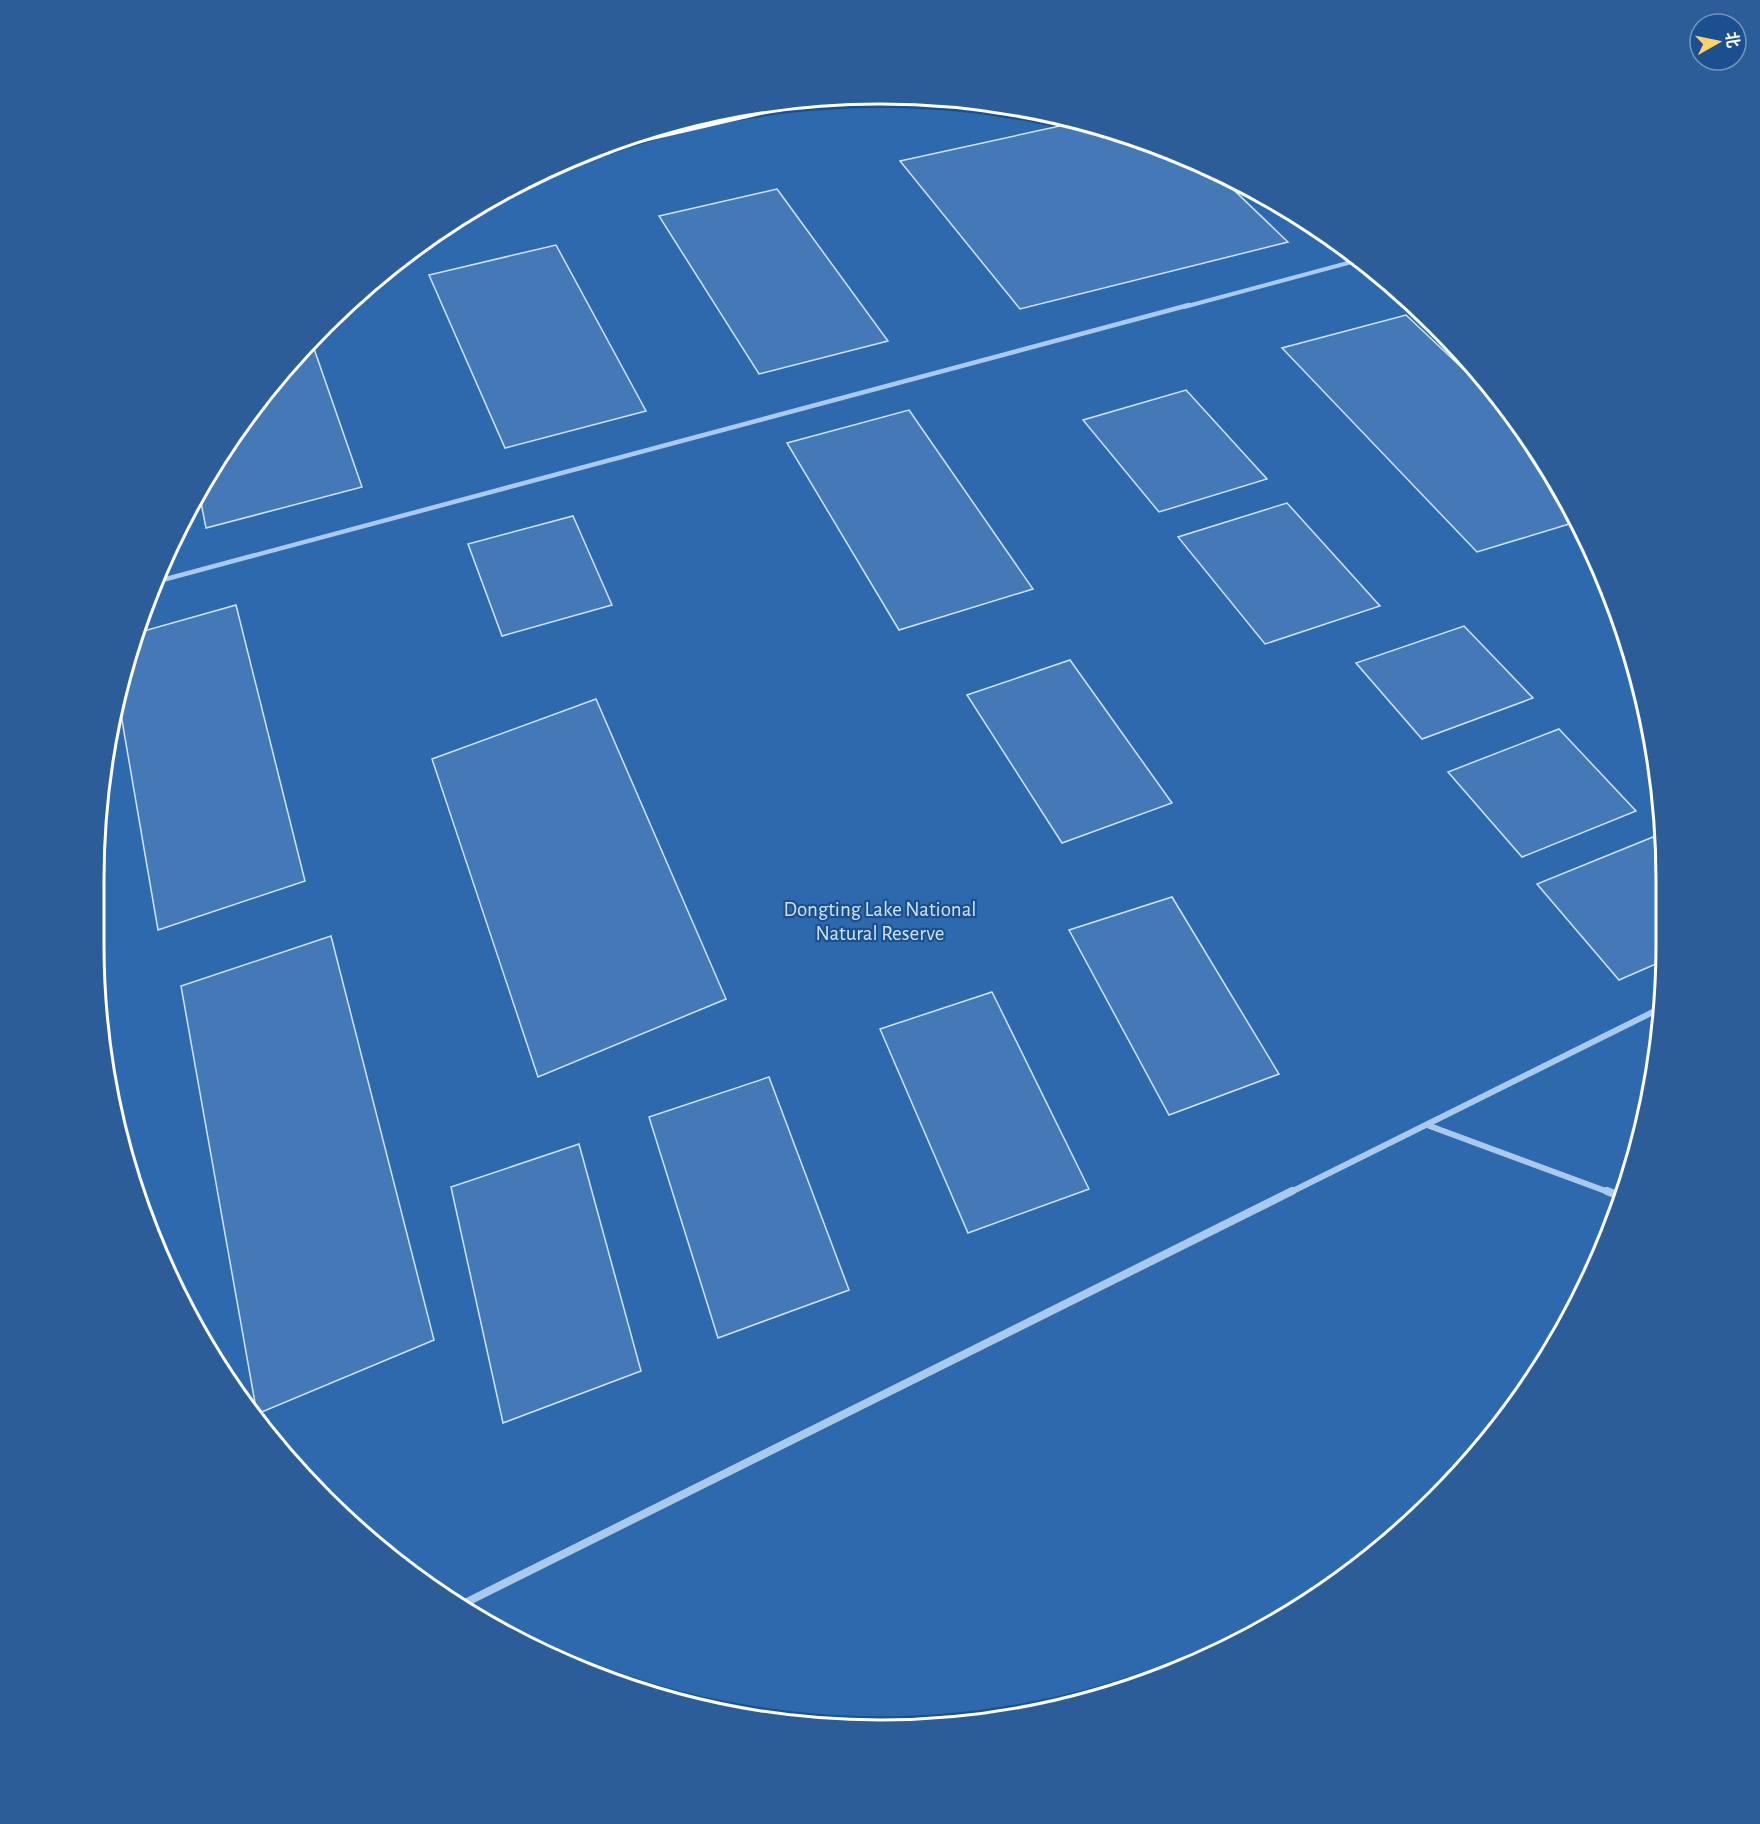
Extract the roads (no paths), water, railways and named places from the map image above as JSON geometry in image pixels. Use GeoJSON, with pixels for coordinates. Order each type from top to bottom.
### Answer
{"type":"FeatureCollection","features":[{"type":"Feature","properties":{"kind":"highway"},"geometry":{"type":"LineString","coordinates":[[662,135],[765,112]]}},
{"type":"Feature","properties":{"kind":"street"},"geometry":{"type":"LineString","coordinates":[[165,579],[1351,262]]}},
{"type":"Feature","properties":{"kind":"street"},"geometry":{"type":"LineString","coordinates":[[468,1602],[1653,1012]]}},
{"type":"Feature","properties":{"kind":"street"},"geometry":{"type":"LineString","coordinates":[[1427,1125],[1615,1194]]}},
{"type":"Feature","properties":{"kind":"park label","name":"Dongting Lake National Natural Reserve"},"geometry":{"type":"Point","coordinates":[880,921]}}]}
